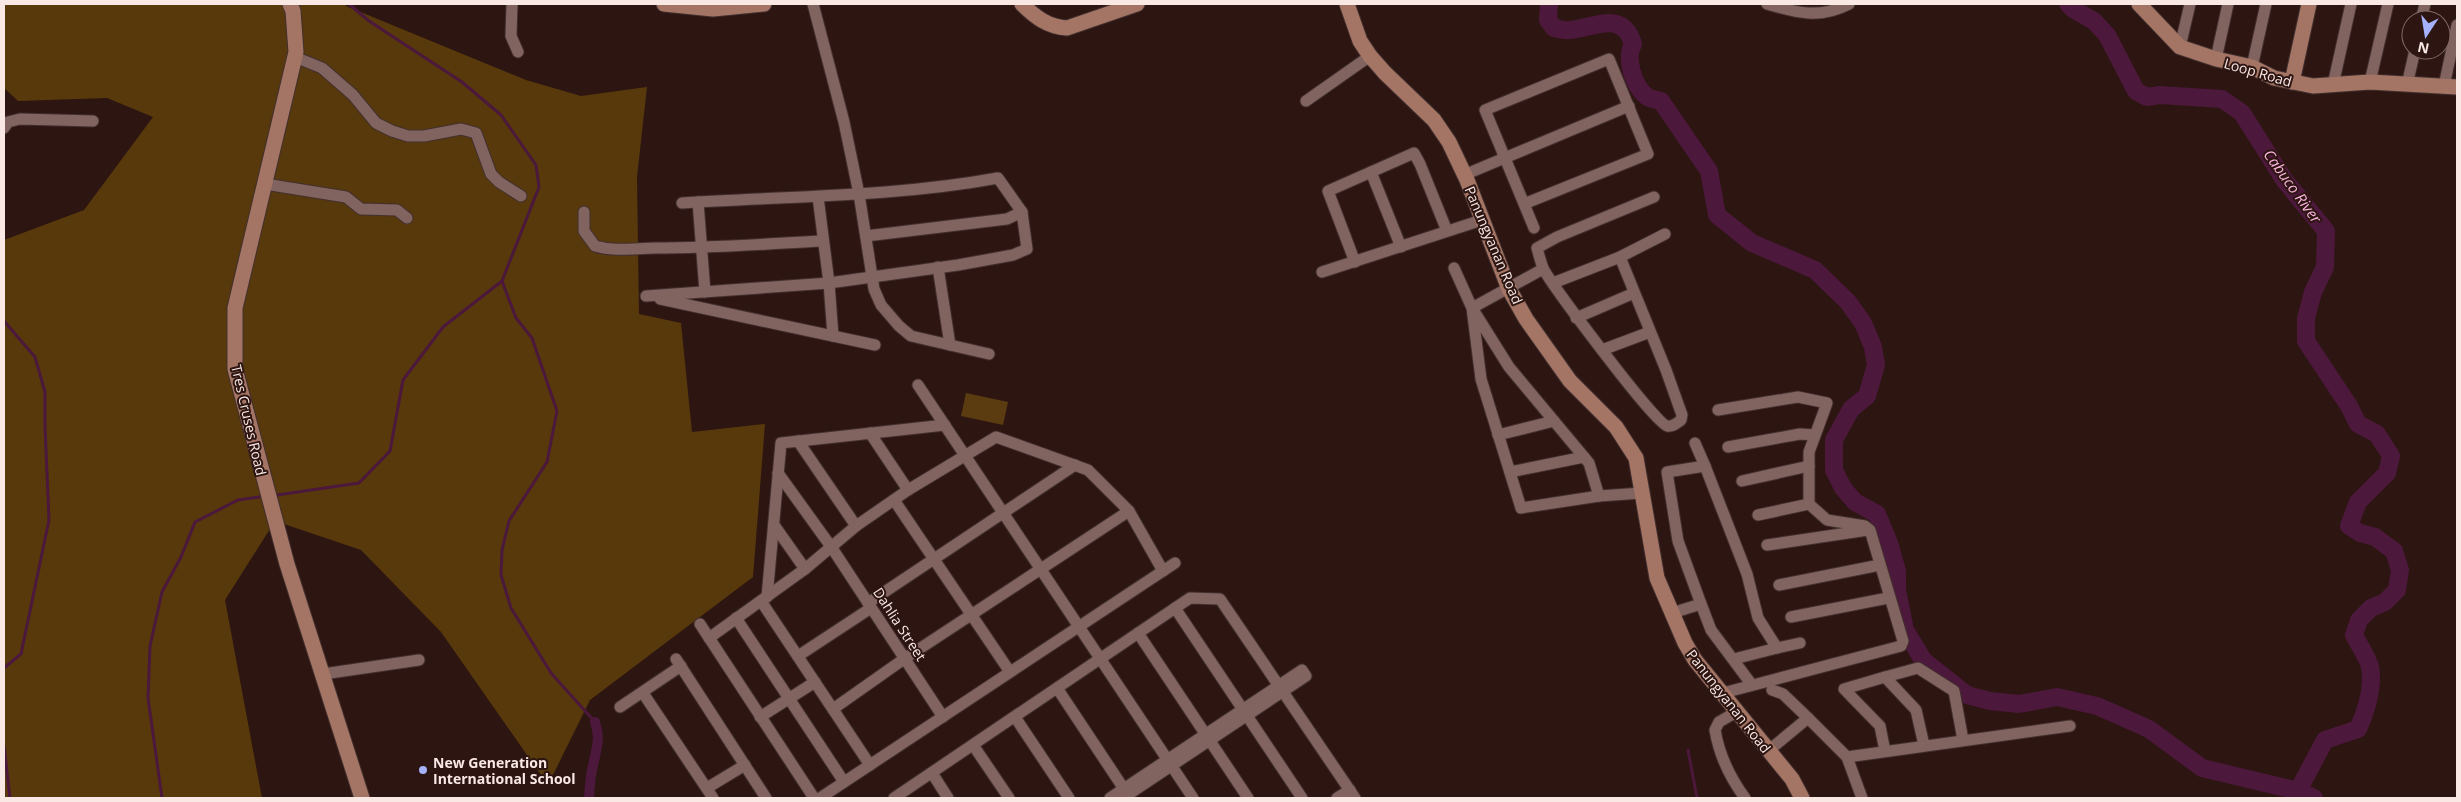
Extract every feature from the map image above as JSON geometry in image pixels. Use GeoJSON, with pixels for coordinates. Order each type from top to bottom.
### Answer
{"type":"FeatureCollection","features":[{"type":"Feature","properties":{"kind":"street","name":"Tres Cruses Road"},"geometry":{"type":"LineString","coordinates":[[290,4],[293,11],[295,57],[235,308],[235,369],[287,564],[324,674],[362,798]]}},
{"type":"Feature","properties":{"kind":"street"},"geometry":{"type":"LineString","coordinates":[[512,4],[511,36],[518,52]]}},
{"type":"Feature","properties":{"kind":"street"},"geometry":{"type":"LineString","coordinates":[[664,4],[713,9],[764,4]]}},
{"type":"Feature","properties":{"kind":"street"},"geometry":{"type":"LineString","coordinates":[[813,4],[844,122],[859,194],[874,289],[881,305],[899,326],[911,336],[989,354]]}},
{"type":"Feature","properties":{"kind":"street"},"geometry":{"type":"LineString","coordinates":[[1022,4],[1045,23],[1056,28],[1066,28],[1138,4]]}},
{"type":"Feature","properties":{"kind":"street","name":"Panungyanan Road"},"geometry":{"type":"LineString","coordinates":[[1347,4],[1360,41],[1370,56],[1434,120],[1449,142],[1509,289],[1526,319],[1570,382],[1616,427],[1636,458],[1657,578],[1684,643],[1792,779],[1802,798]]}},
{"type":"Feature","properties":{"kind":"street"},"geometry":{"type":"LineString","coordinates":[[1767,4],[1799,14],[1812,15],[1832,12],[1849,4]]}},
{"type":"Feature","properties":{"kind":"street"},"geometry":{"type":"LineString","coordinates":[[2180,47],[2190,4]]}},
{"type":"Feature","properties":{"kind":"street"},"geometry":{"type":"LineString","coordinates":[[2216,60],[2228,4]]}},
{"type":"Feature","properties":{"kind":"street"},"geometry":{"type":"LineString","coordinates":[[2252,66],[2266,4]]}},
{"type":"Feature","properties":{"kind":"street"},"geometry":{"type":"LineString","coordinates":[[2292,82],[2309,4]]}},
{"type":"Feature","properties":{"kind":"street"},"geometry":{"type":"LineString","coordinates":[[2333,85],[2350,4]]}},
{"type":"Feature","properties":{"kind":"street"},"geometry":{"type":"LineString","coordinates":[[2370,82],[2388,4]]}},
{"type":"Feature","properties":{"kind":"street","name":"Loop Road"},"geometry":{"type":"LineString","coordinates":[[2146,7],[2180,47],[2216,60],[2252,66],[2267,76],[2313,86],[2370,82],[2451,87]]}},
{"type":"Feature","properties":{"kind":"street"},"geometry":{"type":"LineString","coordinates":[[2451,87],[2457,25]]}},
{"type":"Feature","properties":{"kind":"street"},"geometry":{"type":"LineString","coordinates":[[1306,101],[1370,56]]}},
{"type":"Feature","properties":{"kind":"street"},"geometry":{"type":"LineString","coordinates":[[295,57],[322,68],[353,95],[376,123],[392,131],[408,136],[424,136],[461,129],[476,133],[491,174],[499,182],[521,196]]}},
{"type":"Feature","properties":{"kind":"street"},"geometry":{"type":"LineString","coordinates":[[1524,204],[1648,154],[1609,59],[1485,110],[1505,158],[1524,204],[1534,228]]}},
{"type":"Feature","properties":{"kind":"street"},"geometry":{"type":"LineString","coordinates":[[2407,85],[2413,60]]}},
{"type":"Feature","properties":{"kind":"street"},"geometry":{"type":"LineString","coordinates":[[1464,175],[1629,106]]}},
{"type":"Feature","properties":{"kind":"street"},"geometry":{"type":"LineString","coordinates":[[4,128],[8,122],[20,119],[92,121]]}},
{"type":"Feature","properties":{"kind":"street"},"geometry":{"type":"LineString","coordinates":[[1355,262],[1328,191],[1414,153],[1447,231]]}},
{"type":"Feature","properties":{"kind":"street"},"geometry":{"type":"LineString","coordinates":[[1371,172],[1401,247]]}},
{"type":"Feature","properties":{"kind":"street"},"geometry":{"type":"LineString","coordinates":[[682,203],[859,194],[958,186],[998,178],[1022,212],[1028,249],[1013,255],[829,283],[646,296],[875,345]]}},
{"type":"Feature","properties":{"kind":"street"},"geometry":{"type":"LineString","coordinates":[[264,184],[346,197],[361,209],[397,210],[407,218]]}},
{"type":"Feature","properties":{"kind":"street"},"geometry":{"type":"LineString","coordinates":[[818,197],[822,241],[829,283],[833,336]]}},
{"type":"Feature","properties":{"kind":"street"},"geometry":{"type":"LineString","coordinates":[[1620,257],[1682,414],[1681,420],[1673,426],[1667,426],[1658,421],[1576,318],[1543,269],[1537,248],[1557,237],[1654,197]]}},
{"type":"Feature","properties":{"kind":"street"},"geometry":{"type":"LineString","coordinates":[[698,202],[705,292]]}},
{"type":"Feature","properties":{"kind":"street"},"geometry":{"type":"LineString","coordinates":[[584,212],[582,219],[584,231],[594,246],[618,250],[646,248],[702,249],[822,241]]}},
{"type":"Feature","properties":{"kind":"street"},"geometry":{"type":"LineString","coordinates":[[866,236],[1007,219],[1022,212]]}},
{"type":"Feature","properties":{"kind":"street"},"geometry":{"type":"LineString","coordinates":[[1322,272],[1482,220]]}},
{"type":"Feature","properties":{"kind":"street"},"geometry":{"type":"LineString","coordinates":[[1553,283],[1620,257],[1665,234]]}},
{"type":"Feature","properties":{"kind":"street"},"geometry":{"type":"LineString","coordinates":[[938,267],[950,345]]}},
{"type":"Feature","properties":{"kind":"street"},"geometry":{"type":"LineString","coordinates":[[1454,268],[1472,308],[1509,367],[1590,463],[1599,496]]}},
{"type":"Feature","properties":{"kind":"street"},"geometry":{"type":"LineString","coordinates":[[1472,308],[1487,298],[1509,289],[1543,269]]}},
{"type":"Feature","properties":{"kind":"street"},"geometry":{"type":"LineString","coordinates":[[1576,318],[1634,293]]}},
{"type":"Feature","properties":{"kind":"street"},"geometry":{"type":"LineString","coordinates":[[1472,308],[1481,379],[1521,508],[1599,496],[1642,493]]}},
{"type":"Feature","properties":{"kind":"street"},"geometry":{"type":"LineString","coordinates":[[1602,350],[1650,332]]}},
{"type":"Feature","properties":{"kind":"street"},"geometry":{"type":"LineString","coordinates":[[918,385],[1193,798]]}},
{"type":"Feature","properties":{"kind":"street"},"geometry":{"type":"LineString","coordinates":[[1718,410],[1798,397],[1827,403],[1809,452],[1809,504],[1827,520],[1865,526],[1870,530],[1888,598],[1903,641],[1900,646],[1723,693]]}},
{"type":"Feature","properties":{"kind":"street"},"geometry":{"type":"LineString","coordinates":[[1498,435],[1554,421]]}},
{"type":"Feature","properties":{"kind":"street"},"geometry":{"type":"LineString","coordinates":[[870,765],[798,656],[764,599],[774,525],[781,443],[945,425]]}},
{"type":"Feature","properties":{"kind":"street"},"geometry":{"type":"LineString","coordinates":[[870,433],[908,490]]}},
{"type":"Feature","properties":{"kind":"street"},"geometry":{"type":"LineString","coordinates":[[1728,447],[1800,434],[1815,435]]}},
{"type":"Feature","properties":{"kind":"street"},"geometry":{"type":"LineString","coordinates":[[709,638],[806,570],[856,526],[964,454],[996,437],[1088,470],[1129,512],[1163,571]]}},
{"type":"Feature","properties":{"kind":"street"},"geometry":{"type":"LineString","coordinates":[[798,441],[856,526]]}},
{"type":"Feature","properties":{"kind":"street"},"geometry":{"type":"LineString","coordinates":[[1695,443],[1747,574],[1758,618],[1777,648]]}},
{"type":"Feature","properties":{"kind":"street"},"geometry":{"type":"LineString","coordinates":[[1510,472],[1584,457]]}},
{"type":"Feature","properties":{"kind":"street"},"geometry":{"type":"LineString","coordinates":[[798,656],[934,559],[1075,465]]}},
{"type":"Feature","properties":{"kind":"street"},"geometry":{"type":"LineString","coordinates":[[1705,466],[1667,472],[1678,541],[1711,630],[1752,685]]}},
{"type":"Feature","properties":{"kind":"street"},"geometry":{"type":"LineString","coordinates":[[1742,481],[1809,466]]}},
{"type":"Feature","properties":{"kind":"street","name":"Dahlia Street"},"geometry":{"type":"LineString","coordinates":[[778,473],[832,548],[943,717]]}},
{"type":"Feature","properties":{"kind":"street"},"geometry":{"type":"LineString","coordinates":[[894,500],[1010,672]]}},
{"type":"Feature","properties":{"kind":"street"},"geometry":{"type":"LineString","coordinates":[[1758,515],[1809,504]]}},
{"type":"Feature","properties":{"kind":"street"},"geometry":{"type":"LineString","coordinates":[[833,709],[904,659],[1129,512]]}},
{"type":"Feature","properties":{"kind":"street"},"geometry":{"type":"LineString","coordinates":[[774,525],[806,570]]}},
{"type":"Feature","properties":{"kind":"street"},"geometry":{"type":"LineString","coordinates":[[1767,546],[1870,530]]}},
{"type":"Feature","properties":{"kind":"street"},"geometry":{"type":"LineString","coordinates":[[820,798],[1176,563]]}},
{"type":"Feature","properties":{"kind":"street"},"geometry":{"type":"LineString","coordinates":[[1779,585],[1880,564]]}},
{"type":"Feature","properties":{"kind":"street"},"geometry":{"type":"LineString","coordinates":[[894,798],[1190,598],[1220,599],[1353,794],[1337,798]]}},
{"type":"Feature","properties":{"kind":"street"},"geometry":{"type":"LineString","coordinates":[[1791,617],[1888,598]]}},
{"type":"Feature","properties":{"kind":"street"},"geometry":{"type":"LineString","coordinates":[[1672,613],[1701,604]]}},
{"type":"Feature","properties":{"kind":"street"},"geometry":{"type":"LineString","coordinates":[[1175,608],[1302,798]]}},
{"type":"Feature","properties":{"kind":"street"},"geometry":{"type":"LineString","coordinates":[[736,618],[844,782]]}},
{"type":"Feature","properties":{"kind":"street"},"geometry":{"type":"LineString","coordinates":[[700,624],[814,798]]}},
{"type":"Feature","properties":{"kind":"street"},"geometry":{"type":"LineString","coordinates":[[1138,633],[1248,798]]}},
{"type":"Feature","properties":{"kind":"street"},"geometry":{"type":"LineString","coordinates":[[1734,659],[1800,643]]}},
{"type":"Feature","properties":{"kind":"street"},"geometry":{"type":"LineString","coordinates":[[324,674],[419,660]]}},
{"type":"Feature","properties":{"kind":"street"},"geometry":{"type":"LineString","coordinates":[[620,708],[643,693],[678,662],[766,798]]}},
{"type":"Feature","properties":{"kind":"street"},"geometry":{"type":"LineString","coordinates":[[1885,751],[1880,726],[1844,689],[1918,668],[1954,691],[1963,740]]}},
{"type":"Feature","properties":{"kind":"street"},"geometry":{"type":"LineString","coordinates":[[1884,677],[1916,710],[1924,745]]}},
{"type":"Feature","properties":{"kind":"street"},"geometry":{"type":"LineString","coordinates":[[760,717],[815,682]]}},
{"type":"Feature","properties":{"kind":"street"},"geometry":{"type":"LineString","coordinates":[[1057,688],[1126,795]]}},
{"type":"Feature","properties":{"kind":"street"},"geometry":{"type":"LineString","coordinates":[[1110,798],[1126,795],[1170,763],[1282,688]]}},
{"type":"Feature","properties":{"kind":"street"},"geometry":{"type":"LineString","coordinates":[[1772,690],[1783,694],[1847,757],[1862,798]]}},
{"type":"Feature","properties":{"kind":"street"},"geometry":{"type":"LineString","coordinates":[[643,693],[714,798]]}},
{"type":"Feature","properties":{"kind":"street"},"geometry":{"type":"LineString","coordinates":[[1738,711],[1719,722],[1715,730],[1727,767],[1735,784],[1745,798]]}},
{"type":"Feature","properties":{"kind":"street"},"geometry":{"type":"LineString","coordinates":[[1015,716],[1070,798]]}},
{"type":"Feature","properties":{"kind":"street"},"geometry":{"type":"LineString","coordinates":[[1768,751],[1808,718]]}},
{"type":"Feature","properties":{"kind":"street"},"geometry":{"type":"LineString","coordinates":[[1847,757],[2070,726]]}},
{"type":"Feature","properties":{"kind":"street"},"geometry":{"type":"LineString","coordinates":[[973,745],[1009,798]]}},
{"type":"Feature","properties":{"kind":"street"},"geometry":{"type":"LineString","coordinates":[[707,788],[745,765]]}},
{"type":"Feature","properties":{"kind":"street"},"geometry":{"type":"LineString","coordinates":[[932,773],[948,798]]}},
{"type":"Feature","properties":{"kind":"shaded area"},"geometry":{"type":"Polygon","coordinates":[[[4,4],[345,4],[526,80],[581,96],[647,87],[637,177],[639,314],[681,323],[692,432],[765,424],[753,577],[590,700],[548,785],[441,632],[361,550],[275,521],[225,600],[262,798],[4,798],[4,240],[84,210],[153,117],[107,98],[18,101],[4,88],[4,4]]]}},
{"type":"Feature","properties":{"kind":"shaded area"},"geometry":{"type":"Polygon","coordinates":[[[966,393],[1008,402],[1003,425],[961,416],[966,393]]]}},
{"type":"Feature","properties":{"kind":"waterway"},"geometry":{"type":"LineString","coordinates":[[349,4],[369,21],[462,82],[501,115],[536,165],[539,187],[502,281],[516,318],[532,338],[557,411],[547,462],[509,521],[502,550],[501,575],[511,608],[551,673],[595,722]]}},
{"type":"Feature","properties":{"kind":"waterway"},"geometry":{"type":"LineString","coordinates":[[1549,4],[1548,20],[1554,28],[1562,30],[1579,29],[1607,23],[1622,27],[1628,33],[1633,44],[1630,64],[1637,85],[1646,96],[1661,101],[1709,171],[1717,215],[1752,243],[1815,270],[1848,302],[1863,323],[1873,347],[1876,365],[1867,396],[1851,409],[1834,440],[1834,470],[1843,488],[1855,502],[1877,514],[1889,543],[1897,571],[1897,590],[1905,630],[1923,660],[1967,695],[1990,701],[2019,704],[2057,697],[2097,706],[2149,729],[2202,768],[2298,791],[2314,798]]}},
{"type":"Feature","properties":{"kind":"waterway","name":"Cabuco River"},"geometry":{"type":"LineString","coordinates":[[2068,4],[2094,21],[2107,35],[2136,91],[2147,97],[2160,95],[2222,99],[2242,113],[2285,181],[2326,231],[2325,267],[2313,292],[2306,318],[2306,341],[2349,406],[2358,424],[2377,434],[2391,456],[2387,473],[2358,502],[2349,526],[2360,533],[2375,537],[2394,551],[2400,570],[2397,590],[2385,602],[2371,608],[2359,620],[2354,635],[2368,660],[2371,675],[2368,699],[2358,729],[2325,740],[2298,791]]}},
{"type":"Feature","properties":{"kind":"waterway"},"geometry":{"type":"LineString","coordinates":[[277,495],[359,483],[390,451],[403,380],[443,327],[502,281]]}},
{"type":"Feature","properties":{"kind":"waterway"},"geometry":{"type":"LineString","coordinates":[[4,321],[35,357],[45,392],[49,520],[21,654],[4,668]]}},
{"type":"Feature","properties":{"kind":"waterway"},"geometry":{"type":"LineString","coordinates":[[162,798],[148,698],[150,646],[162,592],[181,557],[195,522],[238,500],[259,497]]}},
{"type":"Feature","properties":{"kind":"waterway"},"geometry":{"type":"LineString","coordinates":[[589,798],[591,774],[598,739],[595,722]]}},
{"type":"Feature","properties":{"kind":"waterway"},"geometry":{"type":"LineString","coordinates":[[4,746],[10,798]]}},
{"type":"Feature","properties":{"kind":"waterway"},"geometry":{"type":"LineString","coordinates":[[1688,750],[1697,798]]}},
{"type":"Feature","properties":{"kind":"place","name":"New Generation International School"},"geometry":{"type":"Point","coordinates":[423,770]}}]}
